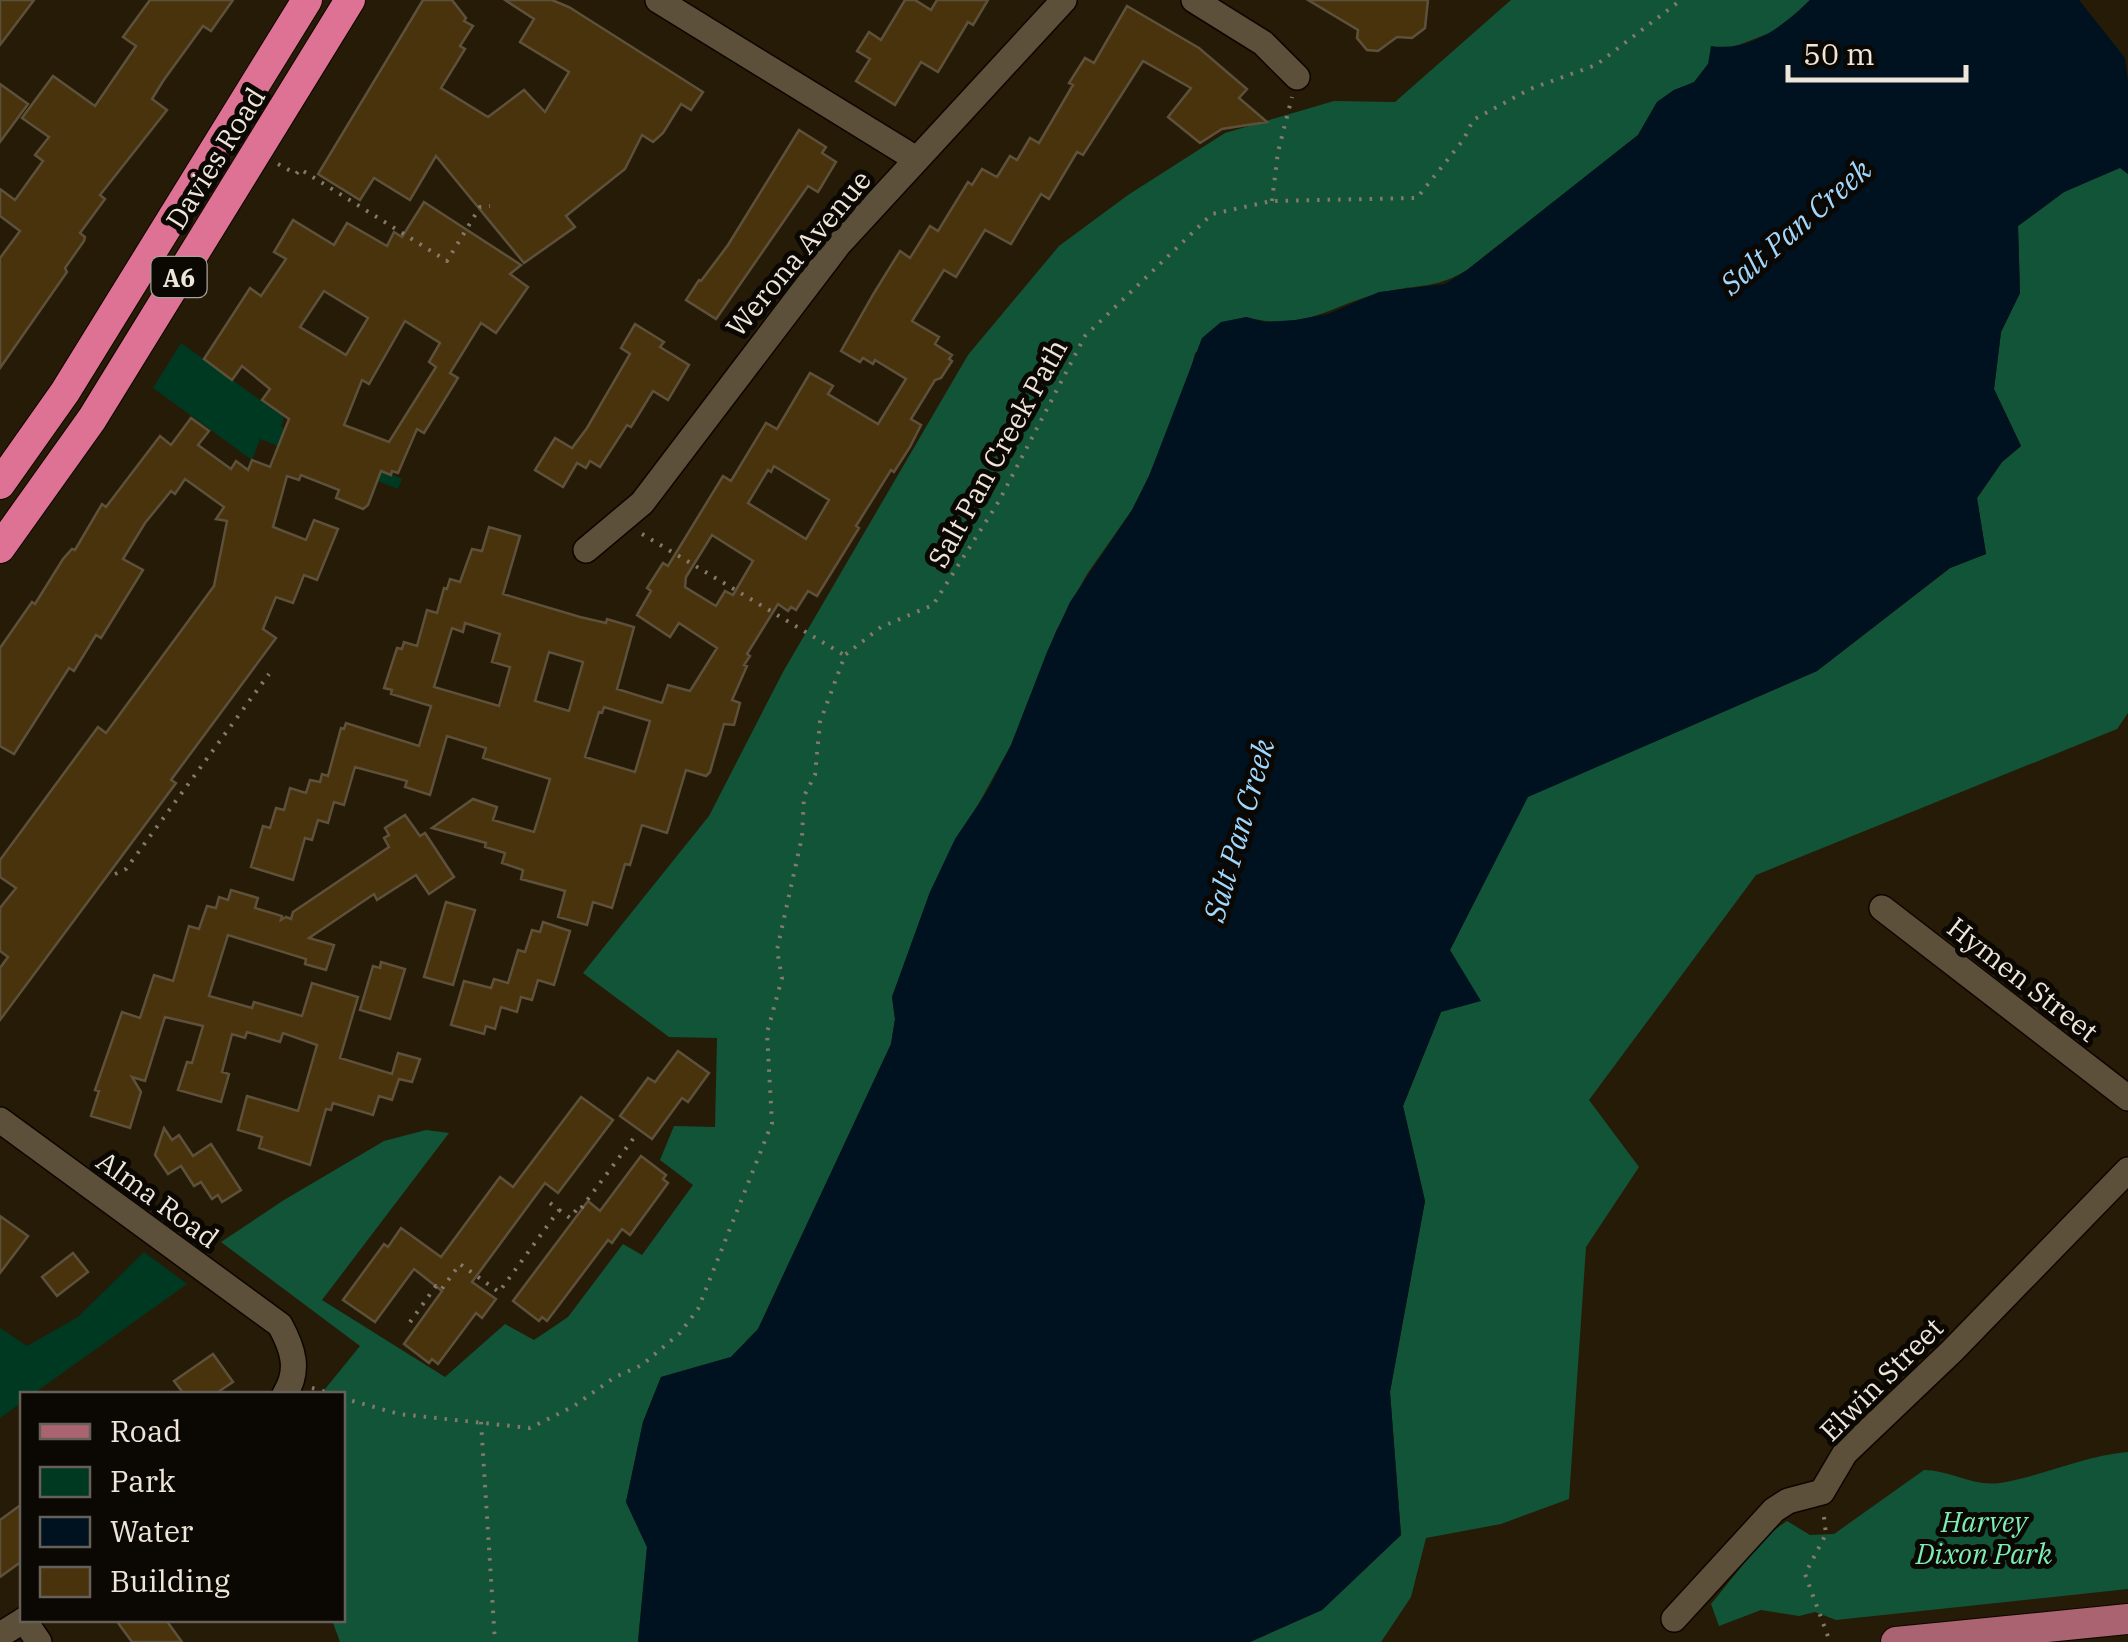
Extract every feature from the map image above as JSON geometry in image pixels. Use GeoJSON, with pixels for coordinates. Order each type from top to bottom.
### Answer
{"type":"FeatureCollection","features":[{"type":"Feature","properties":{"kind":"highway","name":"Davies Road"},"geometry":{"type":"LineString","coordinates":[[0,484],[65,392],[307,0]]}},
{"type":"Feature","properties":{"kind":"highway","name":"Davies Road"},"geometry":{"type":"LineString","coordinates":[[0,548],[92,419],[350,0]]}},
{"type":"Feature","properties":{"kind":"main road"},"geometry":{"type":"LineString","coordinates":[[1904,1641],[2128,1619]]}},
{"type":"Feature","properties":{"kind":"street"},"geometry":{"type":"LineString","coordinates":[[658,0],[916,159]]}},
{"type":"Feature","properties":{"kind":"street","name":"Werona Avenue"},"geometry":{"type":"LineString","coordinates":[[586,550],[642,503],[817,270],[1064,0]]}},
{"type":"Feature","properties":{"kind":"street"},"geometry":{"type":"LineString","coordinates":[[1194,0],[1263,44],[1297,78]]}},
{"type":"Feature","properties":{"kind":"street","name":"Hymen Street"},"geometry":{"type":"LineString","coordinates":[[1882,908],[2128,1098]]}},
{"type":"Feature","properties":{"kind":"street","name":"Alma Road"},"geometry":{"type":"LineString","coordinates":[[0,1120],[280,1325],[293,1349],[293,1382],[286,1392]]}},
{"type":"Feature","properties":{"kind":"street","name":"Elwin Street"},"geometry":{"type":"LineString","coordinates":[[1822,1492],[1845,1453],[2128,1170]]}},
{"type":"Feature","properties":{"kind":"street"},"geometry":{"type":"LineString","coordinates":[[1674,1619],[1774,1510],[1788,1500],[1822,1492]]}},
{"type":"Feature","properties":{"kind":"path","name":"Salt Pan Creek Path"},"geometry":{"type":"LineString","coordinates":[[845,655],[881,626],[933,605],[998,501],[1085,336],[1212,214],[1272,200],[1417,198],[1464,138],[1472,120],[1530,89],[1596,66],[1681,0]]}},
{"type":"Feature","properties":{"kind":"path"},"geometry":{"type":"LineString","coordinates":[[1272,200],[1278,152],[1297,78]]}},
{"type":"Feature","properties":{"kind":"path"},"geometry":{"type":"LineString","coordinates":[[257,151],[296,174],[300,169],[447,262],[480,207],[490,206]]}},
{"type":"Feature","properties":{"kind":"path"},"geometry":{"type":"LineString","coordinates":[[345,1399],[399,1414],[530,1428],[642,1365],[680,1334],[698,1308],[772,1124],[767,1033],[782,978],[777,950],[802,837],[804,796],[815,776],[820,722],[845,655],[620,522]]}},
{"type":"Feature","properties":{"kind":"path"},"geometry":{"type":"LineString","coordinates":[[116,874],[126,870],[269,674]]}},
{"type":"Feature","properties":{"kind":"path"},"geometry":{"type":"LineString","coordinates":[[550,1203],[570,1218],[577,1208],[580,1211],[636,1135]]}},
{"type":"Feature","properties":{"kind":"path"},"geometry":{"type":"LineString","coordinates":[[410,1322],[436,1286],[441,1290],[460,1264],[499,1292],[559,1210]]}},
{"type":"Feature","properties":{"kind":"path"},"geometry":{"type":"LineString","coordinates":[[481,1422],[495,1642]]}},
{"type":"Feature","properties":{"kind":"path"},"geometry":{"type":"LineString","coordinates":[[1822,1492],[1826,1534],[1805,1574],[1830,1642]]}},
{"type":"Feature","properties":{"kind":"green space"},"geometry":{"type":"Polygon","coordinates":[[[1511,0],[1810,0],[1780,29],[1728,49],[1708,64],[1694,83],[1657,102],[1638,135],[1467,270],[1446,280],[1384,292],[1302,319],[1285,322],[1246,317],[1195,353],[1186,388],[1149,476],[1056,631],[1011,745],[930,892],[892,997],[895,1019],[891,1044],[758,1329],[731,1357],[661,1377],[643,1422],[626,1502],[647,1547],[638,1642],[340,1642],[333,1622],[345,1622],[345,1392],[323,1392],[360,1346],[221,1242],[384,1141],[426,1130],[449,1133],[322,1300],[445,1377],[505,1324],[534,1340],[568,1317],[623,1244],[642,1255],[693,1185],[660,1160],[674,1126],[715,1127],[717,1038],[669,1037],[583,973],[709,816],[783,672],[968,355],[1059,246],[1128,195],[1225,133],[1334,101],[1395,102],[1511,0]]]}},
{"type":"Feature","properties":{"kind":"green space"},"geometry":{"type":"Polygon","coordinates":[[[2120,167],[2128,174],[2128,713],[2117,729],[1756,875],[1589,1100],[1639,1167],[1586,1247],[1569,1499],[1501,1524],[1426,1538],[1411,1597],[1381,1642],[1250,1642],[1322,1610],[1401,1535],[1390,1392],[1425,1201],[1403,1106],[1441,1012],[1450,950],[1527,797],[1817,671],[1950,568],[1986,554],[1977,498],[2002,462],[2021,446],[1994,389],[2001,332],[2020,293],[2018,226],[2064,192],[2120,167]]]}},
{"type":"Feature","properties":{"kind":"green space"},"geometry":{"type":"Polygon","coordinates":[[[181,343],[284,417],[281,427],[402,479],[398,489],[280,443],[278,446],[260,439],[252,460],[153,388],[181,343]]]}},
{"type":"Feature","properties":{"kind":"green space"},"geometry":{"type":"Polygon","coordinates":[[[144,1252],[187,1284],[36,1392],[20,1392],[20,1403],[0,1418],[0,1328],[27,1346],[78,1317],[144,1252]]]}},
{"type":"Feature","properties":{"kind":"green space","name":"Harvey Dixon Park"},"geometry":{"type":"Polygon","coordinates":[[[2128,1452],[2128,1589],[1836,1620],[1815,1612],[1799,1616],[1761,1610],[1719,1626],[1711,1604],[1767,1535],[1787,1521],[1810,1535],[1834,1534],[1924,1470],[1990,1484],[2128,1452]]]}},
{"type":"Feature","properties":{"kind":"water","name":"Salt Pan Creek"},"geometry":{"type":"Polygon","coordinates":[[[1810,0],[2079,0],[2125,58],[2128,174],[2120,168],[2064,192],[2018,226],[2020,293],[2001,332],[1994,389],[2021,446],[2002,462],[1977,498],[1986,554],[1950,568],[1817,671],[1528,797],[1450,950],[1481,1001],[1441,1012],[1403,1106],[1425,1201],[1390,1392],[1401,1535],[1322,1610],[1250,1642],[638,1642],[647,1547],[626,1502],[643,1422],[661,1377],[731,1357],[758,1329],[891,1044],[895,1019],[892,997],[930,892],[955,839],[988,790],[1011,745],[1070,602],[1132,510],[1149,476],[1202,338],[1221,322],[1246,317],[1265,322],[1295,320],[1328,314],[1379,292],[1445,284],[1638,135],[1657,102],[1694,82],[1708,64],[1711,46],[1753,41],[1777,28],[1810,0]]]}},
{"type":"Feature","properties":{"kind":"building"},"geometry":{"type":"Polygon","coordinates":[[[0,0],[34,0],[0,45],[0,0]]]}},
{"type":"Feature","properties":{"kind":"building"},"geometry":{"type":"Polygon","coordinates":[[[150,0],[233,0],[211,31],[203,26],[163,81],[152,99],[167,110],[100,195],[105,199],[80,233],[84,241],[65,268],[67,272],[0,368],[0,258],[20,231],[0,216],[0,189],[15,200],[43,161],[35,155],[49,137],[22,118],[53,76],[95,106],[136,46],[123,37],[150,0]]]}},
{"type":"Feature","properties":{"kind":"building"},"geometry":{"type":"Polygon","coordinates":[[[423,0],[452,0],[466,18],[464,21],[473,26],[460,46],[465,49],[441,88],[488,117],[524,90],[545,112],[569,72],[520,42],[534,19],[505,0],[552,0],[569,7],[703,92],[691,110],[681,104],[653,142],[642,135],[625,169],[566,216],[575,227],[524,263],[436,156],[410,200],[374,178],[360,200],[318,174],[423,0]]]}},
{"type":"Feature","properties":{"kind":"building"},"geometry":{"type":"Polygon","coordinates":[[[905,0],[915,0],[931,10],[937,0],[988,0],[973,25],[968,22],[938,72],[921,62],[895,105],[856,81],[870,59],[857,51],[869,32],[881,40],[905,0]]]}},
{"type":"Feature","properties":{"kind":"building"},"geometry":{"type":"Polygon","coordinates":[[[1308,0],[1428,0],[1425,28],[1412,38],[1397,37],[1378,51],[1367,50],[1357,38],[1358,30],[1308,0]]]}},
{"type":"Feature","properties":{"kind":"building"},"geometry":{"type":"Polygon","coordinates":[[[1127,6],[1199,48],[1247,89],[1239,98],[1267,122],[1222,129],[1200,143],[1168,117],[1191,88],[1143,61],[1083,155],[1077,152],[1049,199],[1041,194],[1011,244],[985,230],[956,277],[944,270],[912,321],[939,337],[935,344],[952,355],[952,361],[911,419],[921,425],[910,447],[856,526],[859,528],[817,596],[808,591],[796,610],[791,607],[788,611],[778,604],[747,654],[747,666],[732,700],[740,703],[734,725],[724,724],[710,772],[706,776],[686,770],[667,833],[642,825],[612,908],[593,902],[587,925],[558,917],[565,891],[521,879],[523,870],[502,863],[505,853],[485,847],[486,843],[432,828],[473,799],[497,807],[493,820],[534,832],[550,779],[483,758],[486,748],[447,736],[430,795],[405,787],[407,781],[355,767],[344,805],[334,802],[328,823],[318,820],[312,840],[305,838],[293,880],[251,867],[263,826],[270,828],[276,808],[284,810],[290,788],[306,793],[310,780],[320,782],[322,774],[328,776],[341,728],[346,723],[419,746],[431,706],[391,694],[392,690],[384,688],[397,648],[402,649],[404,642],[417,646],[427,610],[437,613],[444,588],[447,589],[450,579],[460,582],[472,549],[482,551],[489,527],[520,536],[503,594],[580,617],[634,627],[617,689],[662,703],[668,685],[690,691],[717,648],[679,623],[670,637],[637,615],[651,591],[647,588],[663,563],[668,566],[723,476],[731,481],[766,423],[777,429],[810,373],[833,386],[828,394],[878,424],[906,379],[875,360],[873,364],[863,358],[860,362],[841,351],[874,293],[900,251],[910,258],[930,226],[938,231],[968,182],[972,185],[982,169],[997,177],[1010,156],[1017,160],[1030,138],[1039,143],[1085,58],[1094,63],[1127,6]],[[774,466],[771,472],[768,470],[748,503],[806,539],[829,500],[774,466]],[[712,535],[686,577],[685,587],[716,606],[725,591],[733,595],[753,561],[712,535]],[[465,623],[463,632],[452,628],[434,687],[499,706],[510,667],[492,662],[500,634],[465,623]],[[549,652],[535,701],[569,711],[583,662],[549,652]],[[604,707],[585,757],[635,772],[650,721],[604,707]]]}},
{"type":"Feature","properties":{"kind":"building"},"geometry":{"type":"Polygon","coordinates":[[[0,84],[28,104],[0,142],[0,84]]]}},
{"type":"Feature","properties":{"kind":"building"},"geometry":{"type":"Polygon","coordinates":[[[799,130],[826,147],[822,153],[836,162],[818,192],[808,186],[716,319],[686,300],[728,245],[799,130]]]}},
{"type":"Feature","properties":{"kind":"building"},"geometry":{"type":"Polygon","coordinates":[[[424,202],[521,265],[510,274],[528,287],[496,333],[481,323],[450,373],[458,378],[424,433],[417,429],[398,473],[381,471],[363,509],[336,498],[339,490],[301,475],[299,480],[287,476],[273,527],[306,540],[314,520],[338,529],[317,580],[304,575],[293,603],[276,597],[263,629],[276,638],[171,780],[176,783],[0,1020],[0,968],[8,957],[0,951],[0,908],[16,888],[0,877],[0,860],[98,727],[106,733],[214,586],[227,521],[216,519],[224,507],[185,479],[175,494],[171,491],[123,559],[143,570],[101,638],[96,635],[74,671],[69,668],[14,754],[0,746],[0,648],[32,602],[35,604],[63,559],[75,550],[102,504],[106,507],[160,436],[171,445],[191,418],[209,431],[198,445],[231,469],[236,461],[248,470],[252,460],[270,467],[289,419],[262,400],[270,389],[242,366],[232,380],[204,359],[250,288],[261,296],[286,259],[274,252],[293,220],[334,245],[347,223],[387,246],[394,232],[402,237],[424,202]],[[324,291],[300,327],[346,355],[368,318],[324,291]],[[405,321],[369,384],[362,380],[344,425],[389,442],[436,367],[429,362],[440,343],[405,321]]]}},
{"type":"Feature","properties":{"kind":"building"},"geometry":{"type":"Polygon","coordinates":[[[635,324],[664,342],[660,347],[689,365],[668,400],[653,391],[600,467],[590,461],[586,468],[577,463],[563,487],[535,470],[555,438],[572,448],[587,428],[630,354],[621,348],[635,324]]]}},
{"type":"Feature","properties":{"kind":"building"},"geometry":{"type":"Polygon","coordinates":[[[405,815],[420,836],[425,833],[454,877],[429,894],[416,875],[377,900],[374,894],[309,938],[334,945],[326,970],[305,964],[306,959],[228,935],[209,996],[252,1008],[254,1002],[302,1016],[312,983],[358,997],[340,1058],[392,1074],[398,1053],[420,1059],[412,1082],[399,1079],[392,1100],[379,1096],[373,1115],[333,1103],[331,1110],[326,1109],[310,1165],[259,1148],[262,1137],[238,1130],[247,1096],[298,1111],[317,1045],[283,1033],[280,1042],[247,1032],[245,1038],[232,1034],[222,1072],[229,1074],[221,1102],[178,1090],[187,1062],[192,1063],[203,1026],[165,1017],[145,1081],[132,1077],[141,1092],[130,1128],[91,1116],[99,1091],[95,1090],[122,1012],[140,1018],[154,975],[173,981],[189,926],[199,929],[207,906],[216,908],[219,897],[228,900],[231,890],[258,898],[255,908],[282,916],[281,920],[291,919],[293,912],[389,847],[384,838],[389,835],[385,828],[405,815]]]}},
{"type":"Feature","properties":{"kind":"building"},"geometry":{"type":"Polygon","coordinates":[[[446,902],[475,910],[453,985],[424,977],[446,902]]]}},
{"type":"Feature","properties":{"kind":"building"},"geometry":{"type":"Polygon","coordinates":[[[543,922],[570,931],[554,985],[538,980],[532,1000],[521,997],[517,1012],[501,1007],[495,1029],[486,1026],[484,1034],[451,1025],[464,981],[491,988],[494,979],[508,983],[518,950],[525,952],[532,930],[540,932],[543,922]]]}},
{"type":"Feature","properties":{"kind":"building"},"geometry":{"type":"Polygon","coordinates":[[[381,962],[405,969],[390,1019],[360,1010],[373,966],[380,968],[381,962]]]}},
{"type":"Feature","properties":{"kind":"building"},"geometry":{"type":"Polygon","coordinates":[[[678,1051],[709,1073],[688,1102],[682,1098],[652,1139],[620,1116],[648,1078],[655,1082],[678,1051]]]}},
{"type":"Feature","properties":{"kind":"building"},"geometry":{"type":"Polygon","coordinates":[[[581,1097],[613,1120],[558,1193],[545,1183],[472,1282],[496,1299],[482,1318],[476,1313],[438,1364],[432,1359],[429,1363],[404,1344],[442,1291],[414,1269],[375,1322],[343,1300],[384,1244],[388,1247],[401,1228],[441,1257],[500,1177],[513,1187],[581,1097]]]}},
{"type":"Feature","properties":{"kind":"building"},"geometry":{"type":"Polygon","coordinates":[[[164,1128],[172,1140],[179,1135],[193,1156],[211,1144],[241,1190],[222,1202],[218,1195],[212,1199],[201,1182],[194,1186],[181,1166],[168,1174],[155,1155],[164,1128]]]}},
{"type":"Feature","properties":{"kind":"building"},"geometry":{"type":"Polygon","coordinates":[[[641,1156],[666,1175],[663,1179],[668,1183],[630,1235],[622,1229],[612,1243],[608,1240],[547,1321],[542,1317],[539,1321],[513,1301],[588,1201],[600,1211],[641,1156]]]}},
{"type":"Feature","properties":{"kind":"building"},"geometry":{"type":"Polygon","coordinates":[[[0,1216],[28,1236],[0,1273],[0,1216]]]}},
{"type":"Feature","properties":{"kind":"building"},"geometry":{"type":"Polygon","coordinates":[[[73,1253],[88,1272],[57,1296],[42,1277],[73,1253]]]}},
{"type":"Feature","properties":{"kind":"building"},"geometry":{"type":"Polygon","coordinates":[[[213,1354],[233,1382],[218,1392],[182,1392],[174,1381],[213,1354]]]}},
{"type":"Feature","properties":{"kind":"building"},"geometry":{"type":"Polygon","coordinates":[[[20,1505],[20,1562],[0,1577],[0,1520],[20,1505]]]}},
{"type":"Feature","properties":{"kind":"building"},"geometry":{"type":"Polygon","coordinates":[[[117,1622],[167,1622],[182,1642],[132,1642],[117,1622]]]}}]}
